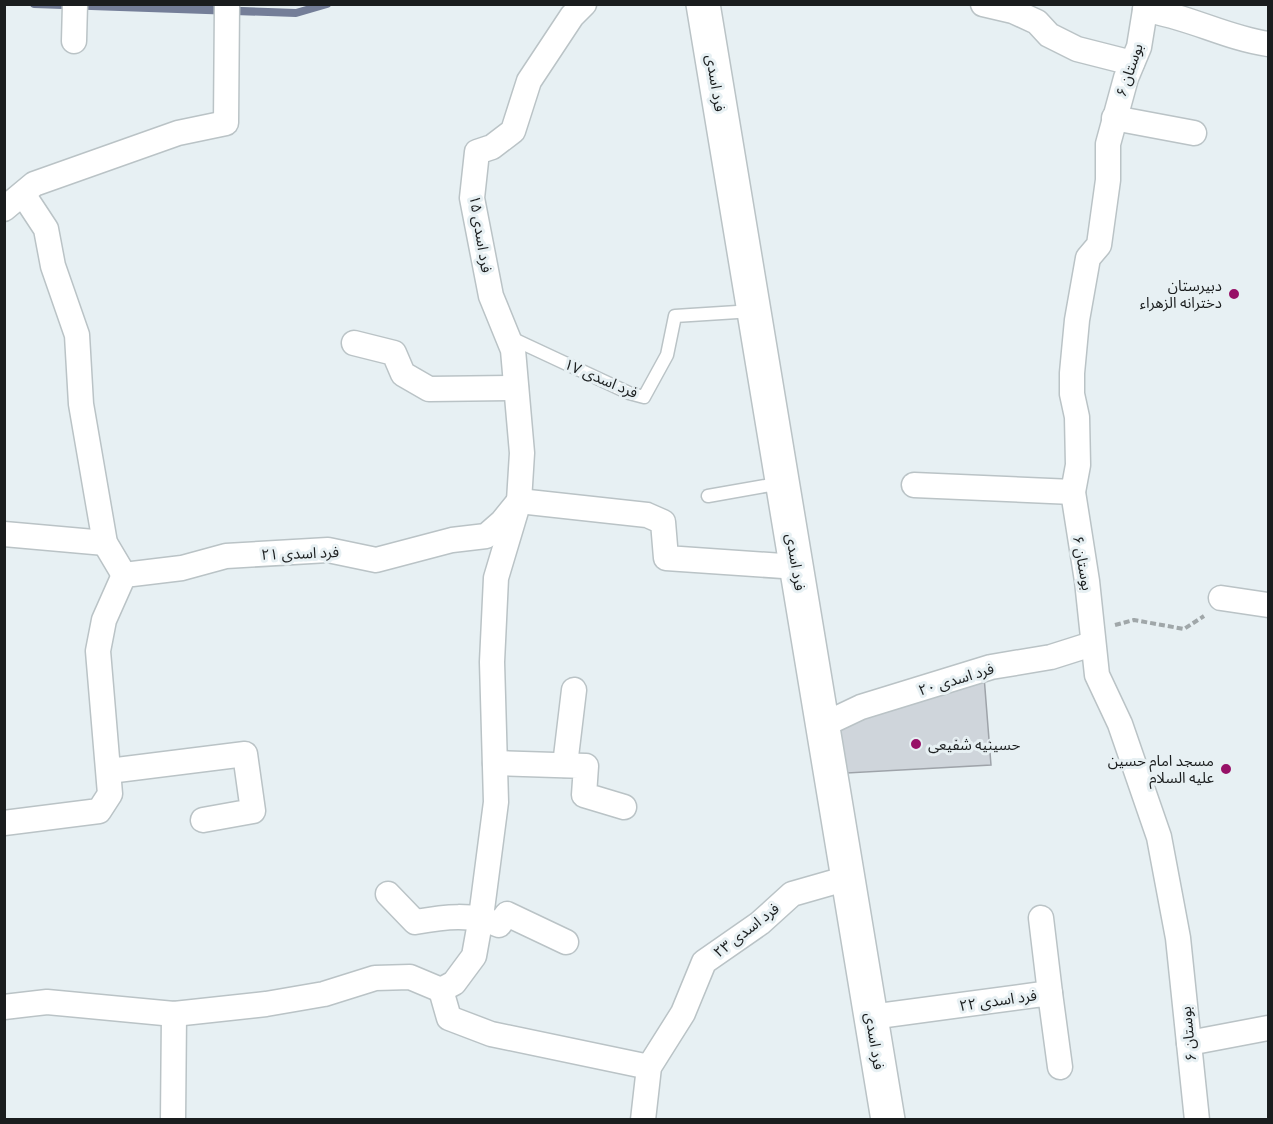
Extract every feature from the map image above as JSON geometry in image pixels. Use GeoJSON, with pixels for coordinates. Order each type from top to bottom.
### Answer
{"type":"FeatureCollection","features":[{"type":"Feature","properties":{"kind":"main road","name":"فرد اسدی"},"geometry":{"type":"LineString","coordinates":[[703,4],[888,1119]]}},
{"type":"Feature","properties":{"kind":"street"},"geometry":{"type":"LineString","coordinates":[[74,42],[75,4]]}},
{"type":"Feature","properties":{"kind":"street"},"geometry":{"type":"LineString","coordinates":[[4,209],[34,184],[178,133],[226,123],[227,4]]}},
{"type":"Feature","properties":{"kind":"street","name":"فرد اسدی ۱۵"},"geometry":{"type":"LineString","coordinates":[[441,990],[454,983],[474,956],[481,917],[496,802],[492,662],[496,578],[519,501],[522,453],[513,350],[491,296],[472,198],[477,152],[492,147],[513,130],[529,81],[572,16],[584,4]]}},
{"type":"Feature","properties":{"kind":"street"},"geometry":{"type":"LineString","coordinates":[[982,4],[1013,11],[1037,22],[1049,35],[1077,49],[1132,63]]}},
{"type":"Feature","properties":{"kind":"street"},"geometry":{"type":"LineString","coordinates":[[1146,7],[1173,14],[1205,27],[1269,44]]}},
{"type":"Feature","properties":{"kind":"street","name":"بوستان ۶"},"geometry":{"type":"LineString","coordinates":[[1146,7],[1139,47],[1114,118],[1108,144],[1108,180],[1099,244],[1088,258],[1073,354],[1072,394],[1077,417],[1078,465],[1073,492],[1087,581],[1096,675],[1120,724],[1159,837],[1178,938],[1197,1119]]}},
{"type":"Feature","properties":{"kind":"street"},"geometry":{"type":"LineString","coordinates":[[1114,118],[1194,132]]}},
{"type":"Feature","properties":{"kind":"street"},"geometry":{"type":"LineString","coordinates":[[4,823],[99,811],[110,794],[98,651],[104,620],[124,575],[105,543],[81,404],[77,335],[53,266],[46,228],[23,194]]}},
{"type":"Feature","properties":{"kind":"street"},"geometry":{"type":"LineString","coordinates":[[354,343],[394,353],[403,374],[429,389],[516,388]]}},
{"type":"Feature","properties":{"kind":"street"},"geometry":{"type":"LineString","coordinates":[[914,486],[1073,492]]}},
{"type":"Feature","properties":{"kind":"street"},"geometry":{"type":"LineString","coordinates":[[519,501],[647,515],[663,522],[666,558],[796,567]]}},
{"type":"Feature","properties":{"kind":"street","name":"فرد اسدی ۲۱"},"geometry":{"type":"LineString","coordinates":[[124,575],[182,568],[226,556],[328,550],[376,560],[453,540],[486,536],[502,522],[519,501]]}},
{"type":"Feature","properties":{"kind":"street"},"geometry":{"type":"LineString","coordinates":[[4,534],[105,543]]}},
{"type":"Feature","properties":{"kind":"street"},"geometry":{"type":"LineString","coordinates":[[1221,598],[1269,604]]}},
{"type":"Feature","properties":{"kind":"street","name":"فرد اسدی ۲۰"},"geometry":{"type":"LineString","coordinates":[[823,724],[861,707],[991,667],[1052,657],[1092,644]]}},
{"type":"Feature","properties":{"kind":"street"},"geometry":{"type":"LineString","coordinates":[[565,765],[574,690]]}},
{"type":"Feature","properties":{"kind":"street"},"geometry":{"type":"LineString","coordinates":[[109,771],[244,754],[253,811],[203,820]]}},
{"type":"Feature","properties":{"kind":"street"},"geometry":{"type":"LineString","coordinates":[[495,764],[586,766],[584,795],[624,807]]}},
{"type":"Feature","properties":{"kind":"street","name":"فرد اسدی ۲۳"},"geometry":{"type":"LineString","coordinates":[[643,1119],[649,1067],[683,1013],[704,962],[760,923],[792,894],[848,878]]}},
{"type":"Feature","properties":{"kind":"street"},"geometry":{"type":"LineString","coordinates":[[388,894],[415,922],[437,918],[481,917],[499,925],[507,914],[566,942]]}},
{"type":"Feature","properties":{"kind":"street"},"geometry":{"type":"LineString","coordinates":[[1041,918],[1050,993]]}},
{"type":"Feature","properties":{"kind":"street"},"geometry":{"type":"LineString","coordinates":[[4,1007],[48,1002],[174,1014],[324,994],[375,978],[410,977],[441,990],[449,1018],[491,1034],[649,1067]]}},
{"type":"Feature","properties":{"kind":"street","name":"فرد اسدی ۲۲"},"geometry":{"type":"LineString","coordinates":[[871,1017],[1050,993],[1060,1067]]}},
{"type":"Feature","properties":{"kind":"street"},"geometry":{"type":"LineString","coordinates":[[173,1119],[174,1014]]}},
{"type":"Feature","properties":{"kind":"street"},"geometry":{"type":"LineString","coordinates":[[1189,1043],[1269,1028]]}},
{"type":"Feature","properties":{"kind":"lane","name":"فرد اسدی ۱۷"},"geometry":{"type":"LineString","coordinates":[[507,336],[629,393],[644,397],[668,355],[675,316],[754,310]]}},
{"type":"Feature","properties":{"kind":"lane"},"geometry":{"type":"LineString","coordinates":[[708,496],[783,483]]}},
{"type":"Feature","properties":{"kind":"path"},"geometry":{"type":"LineString","coordinates":[[1092,644],[1110,626],[1134,620],[1184,629],[1203,617],[1221,598]]}},
{"type":"Feature","properties":{"kind":"building","name":"حسینیه شفیعی"},"geometry":{"type":"Polygon","coordinates":[[[984,676],[991,765],[847,773],[839,724],[984,676]]]}},
{"type":"Feature","properties":{"kind":"waterway"},"geometry":{"type":"LineString","coordinates":[[34,4],[296,13],[327,4]]}},
{"type":"Feature","properties":{"kind":"place","name":"دبیرستان دخترانه الزهراء"},"geometry":{"type":"Point","coordinates":[1234,294]}},
{"type":"Feature","properties":{"kind":"place","name":"حسینیه شفیعی"},"geometry":{"type":"Point","coordinates":[916,744]}},
{"type":"Feature","properties":{"kind":"place","name":"مسجد امام حسین علیه السلام"},"geometry":{"type":"Point","coordinates":[1226,769]}}]}
